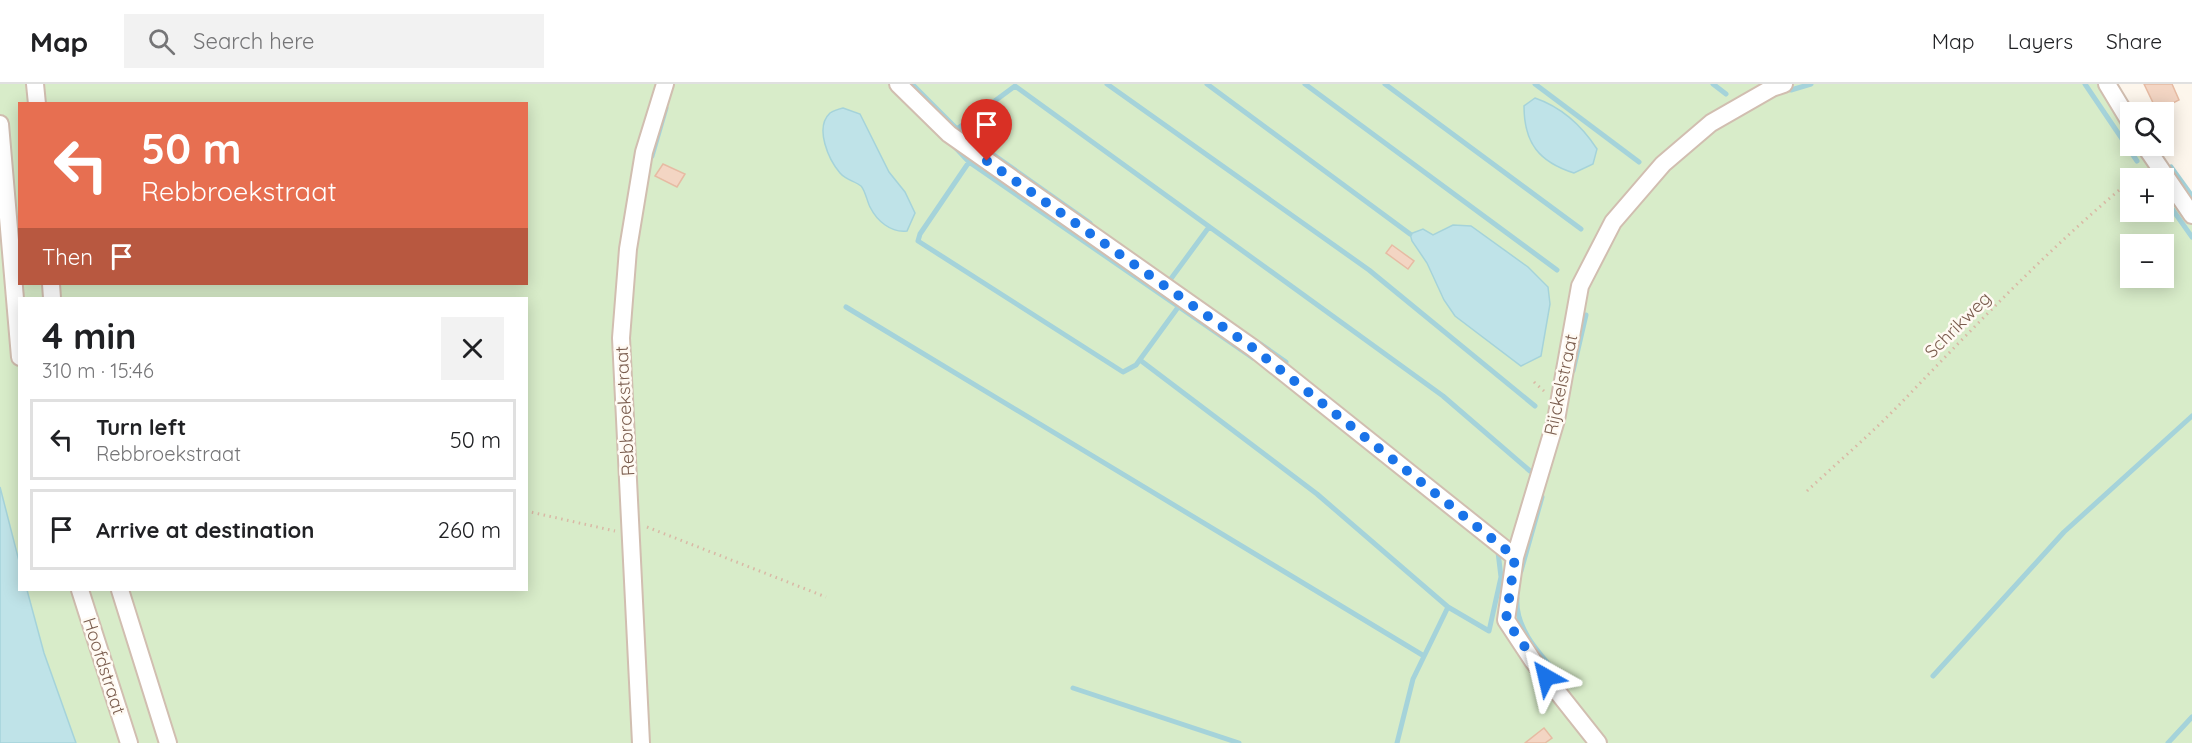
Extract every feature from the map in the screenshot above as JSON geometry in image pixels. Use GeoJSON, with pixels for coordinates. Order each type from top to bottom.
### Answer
{"type":"FeatureCollection","features":[{"type":"Feature","properties":{"kind":"street"},"geometry":{"type":"LineString","coordinates":[[35,84],[37,102]]}},
{"type":"Feature","properties":{"kind":"street","name":"Rebbroekstraat"},"geometry":{"type":"LineString","coordinates":[[640,743],[621,338],[628,249],[645,152],[665,84]]}},
{"type":"Feature","properties":{"kind":"street"},"geometry":{"type":"LineString","coordinates":[[898,84],[949,134],[1253,348],[1515,557]]}},
{"type":"Feature","properties":{"kind":"street","name":"Rijckelstraat"},"geometry":{"type":"LineString","coordinates":[[1598,743],[1533,661],[1506,620],[1515,557],[1556,420],[1580,286],[1613,222],[1663,164],[1711,123],[1772,88],[1784,84]]}},
{"type":"Feature","properties":{"kind":"street"},"geometry":{"type":"LineString","coordinates":[[2107,84],[2120,105]]}},
{"type":"Feature","properties":{"kind":"street"},"geometry":{"type":"LineString","coordinates":[[0,124],[18,334]]}},
{"type":"Feature","properties":{"kind":"street"},"geometry":{"type":"LineString","coordinates":[[2152,156],[2192,215]]}},
{"type":"Feature","properties":{"kind":"street","name":"Hoofdstraat"},"geometry":{"type":"LineString","coordinates":[[80,591],[129,743]]}},
{"type":"Feature","properties":{"kind":"street"},"geometry":{"type":"LineString","coordinates":[[120,591],[168,743]]}},
{"type":"Feature","properties":{"kind":"path","name":"Schrikweg"},"geometry":{"type":"LineString","coordinates":[[1807,491],[1899,405],[1982,318],[2097,208],[2120,189]]}},
{"type":"Feature","properties":{"kind":"path"},"geometry":{"type":"LineString","coordinates":[[528,511],[605,530],[631,527],[826,597]]}},
{"type":"Feature","properties":{"kind":"green space"},"geometry":{"type":"Polygon","coordinates":[[[0,84],[2107,84],[2120,105],[2120,156],[2152,156],[2160,168],[2120,168],[2120,222],[2174,222],[2174,189],[2192,215],[2192,743],[76,743],[44,653],[27,591],[528,591],[528,297],[18,297],[18,557],[0,487],[0,84]]]}},
{"type":"Feature","properties":{"kind":"water"},"geometry":{"type":"Polygon","coordinates":[[[1535,98],[1562,112],[1585,133],[1597,149],[1593,164],[1574,173],[1543,157],[1531,141],[1525,119],[1524,106],[1535,98]]]}},
{"type":"Feature","properties":{"kind":"water"},"geometry":{"type":"Polygon","coordinates":[[[843,108],[860,114],[889,172],[905,192],[915,213],[907,231],[890,228],[876,217],[861,186],[842,175],[832,160],[825,144],[823,127],[830,113],[843,108]]]}},
{"type":"Feature","properties":{"kind":"water"},"geometry":{"type":"Polygon","coordinates":[[[1453,225],[1471,226],[1528,267],[1548,287],[1550,304],[1541,356],[1521,366],[1455,316],[1444,300],[1427,263],[1412,241],[1410,234],[1423,229],[1433,235],[1453,225]]]}},
{"type":"Feature","properties":{"kind":"water"},"geometry":{"type":"Polygon","coordinates":[[[0,487],[18,557],[18,591],[27,591],[44,653],[76,743],[0,743],[0,487]]]}},
{"type":"Feature","properties":{"kind":"building"},"geometry":{"type":"Polygon","coordinates":[[[2144,84],[2172,84],[2179,100],[2174,102],[2153,102],[2144,84]]]}},
{"type":"Feature","properties":{"kind":"building"},"geometry":{"type":"Polygon","coordinates":[[[663,164],[685,174],[677,187],[655,176],[663,164]]]}},
{"type":"Feature","properties":{"kind":"building"},"geometry":{"type":"Polygon","coordinates":[[[1392,245],[1414,261],[1408,269],[1386,253],[1392,245]]]}},
{"type":"Feature","properties":{"kind":"building"},"geometry":{"type":"Polygon","coordinates":[[[1544,728],[1552,738],[1545,743],[1525,743],[1544,728]]]}},
{"type":"Feature","properties":{"kind":"waterway"},"geometry":{"type":"LineString","coordinates":[[912,84],[957,129],[1090,223]]}},
{"type":"Feature","properties":{"kind":"waterway"},"geometry":{"type":"LineString","coordinates":[[1107,84],[1369,270],[1535,406]]}},
{"type":"Feature","properties":{"kind":"waterway"},"geometry":{"type":"LineString","coordinates":[[1207,84],[1410,234]]}},
{"type":"Feature","properties":{"kind":"waterway"},"geometry":{"type":"LineString","coordinates":[[1305,84],[1557,270]]}},
{"type":"Feature","properties":{"kind":"waterway"},"geometry":{"type":"LineString","coordinates":[[1385,84],[1581,229]]}},
{"type":"Feature","properties":{"kind":"waterway"},"geometry":{"type":"LineString","coordinates":[[1535,84],[1639,162]]}},
{"type":"Feature","properties":{"kind":"waterway"},"geometry":{"type":"LineString","coordinates":[[1713,84],[1726,94]]}},
{"type":"Feature","properties":{"kind":"waterway"},"geometry":{"type":"LineString","coordinates":[[1791,90],[1811,84]]}},
{"type":"Feature","properties":{"kind":"waterway"},"geometry":{"type":"LineString","coordinates":[[2085,84],[2137,161]]}},
{"type":"Feature","properties":{"kind":"waterway"},"geometry":{"type":"LineString","coordinates":[[957,129],[1015,86],[1443,396],[1530,471]]}},
{"type":"Feature","properties":{"kind":"waterway"},"geometry":{"type":"LineString","coordinates":[[652,156],[666,108]]}},
{"type":"Feature","properties":{"kind":"waterway"},"geometry":{"type":"LineString","coordinates":[[953,145],[969,162]]}},
{"type":"Feature","properties":{"kind":"waterway"},"geometry":{"type":"LineString","coordinates":[[1179,306],[1136,365],[1123,372],[918,241],[920,234],[969,162],[1253,358]]}},
{"type":"Feature","properties":{"kind":"waterway"},"geometry":{"type":"LineString","coordinates":[[2171,167],[2192,196]]}},
{"type":"Feature","properties":{"kind":"waterway"},"geometry":{"type":"LineString","coordinates":[[2174,212],[2192,237]]}},
{"type":"Feature","properties":{"kind":"waterway"},"geometry":{"type":"LineString","coordinates":[[1170,280],[1209,227]]}},
{"type":"Feature","properties":{"kind":"waterway"},"geometry":{"type":"LineString","coordinates":[[846,307],[1424,656]]}},
{"type":"Feature","properties":{"kind":"waterway"},"geometry":{"type":"LineString","coordinates":[[1573,371],[1586,315]]}},
{"type":"Feature","properties":{"kind":"waterway"},"geometry":{"type":"LineString","coordinates":[[1259,343],[1286,362]]}},
{"type":"Feature","properties":{"kind":"waterway"},"geometry":{"type":"LineString","coordinates":[[1140,360],[1317,494],[1448,607],[1489,631],[1501,577],[1496,550]]}},
{"type":"Feature","properties":{"kind":"waterway"},"geometry":{"type":"LineString","coordinates":[[1933,676],[2064,532],[2192,416]]}},
{"type":"Feature","properties":{"kind":"waterway"},"geometry":{"type":"LineString","coordinates":[[1521,571],[1542,497]]}},
{"type":"Feature","properties":{"kind":"waterway"},"geometry":{"type":"LineString","coordinates":[[1517,598],[1517,609],[1524,631],[1559,676]]}},
{"type":"Feature","properties":{"kind":"waterway"},"geometry":{"type":"LineString","coordinates":[[1397,743],[1413,679],[1448,607]]}},
{"type":"Feature","properties":{"kind":"waterway"},"geometry":{"type":"LineString","coordinates":[[1073,688],[1239,743]]}},
{"type":"Feature","properties":{"kind":"waterway"},"geometry":{"type":"LineString","coordinates":[[2168,743],[2192,717]]}},
{"type":"Feature","properties":{"kind":"route"},"geometry":{"type":"LineString","coordinates":[[987,161],[1253,348],[1515,557],[1506,620],[1546,677]]}}]}
